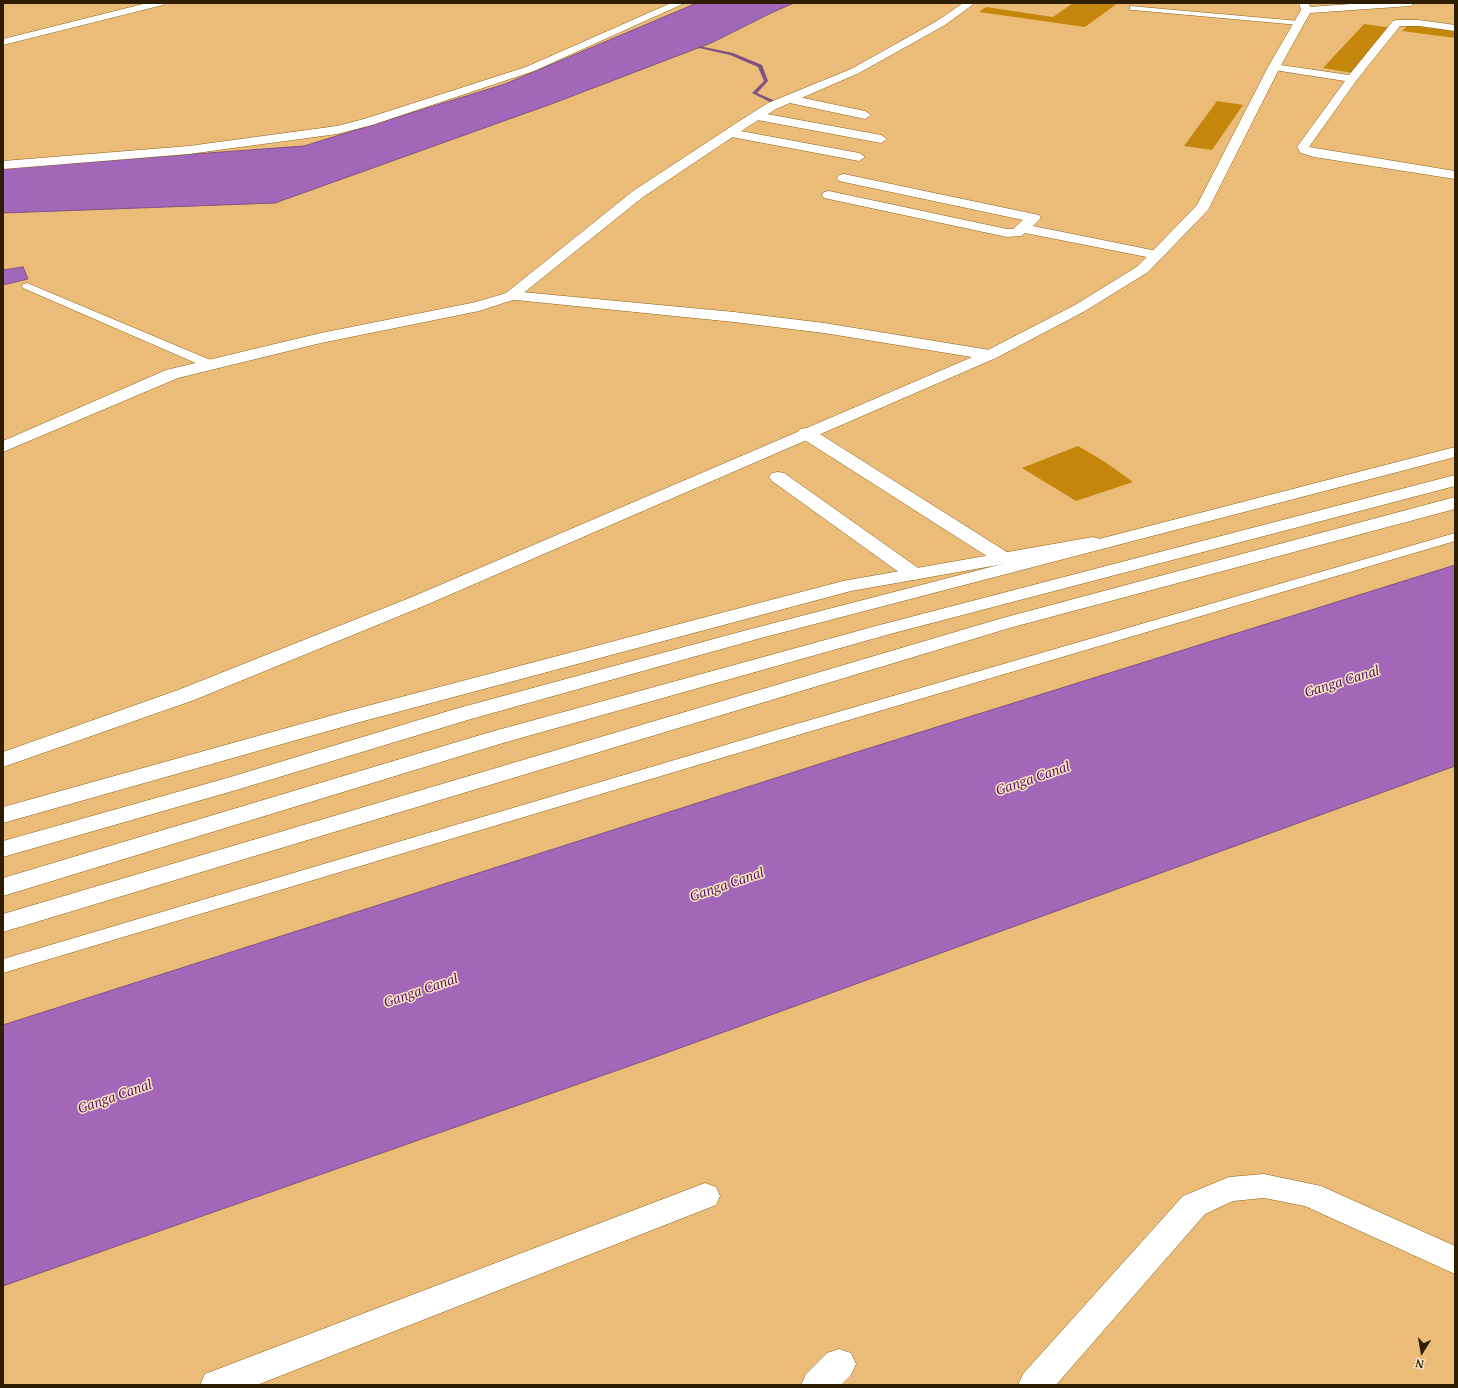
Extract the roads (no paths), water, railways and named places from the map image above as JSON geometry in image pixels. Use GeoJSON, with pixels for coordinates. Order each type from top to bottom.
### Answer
{"type":"FeatureCollection","features":[{"type":"Feature","properties":{"kind":"main road"},"geometry":{"type":"LineString","coordinates":[[3,42],[159,3]]}},
{"type":"Feature","properties":{"kind":"main road"},"geometry":{"type":"LineString","coordinates":[[3,165],[189,150],[337,130],[368,122],[530,69],[680,3]]}},
{"type":"Feature","properties":{"kind":"main road"},"geometry":{"type":"LineString","coordinates":[[3,447],[172,374],[321,338],[479,306],[511,296],[638,194],[756,116],[772,106],[854,71],[890,52],[941,23],[970,3]]}},
{"type":"Feature","properties":{"kind":"main road"},"geometry":{"type":"LineString","coordinates":[[3,760],[186,695],[404,607],[990,355],[1080,308],[1143,270],[1203,207],[1303,12],[1410,3]]}},
{"type":"Feature","properties":{"kind":"main road"},"geometry":{"type":"LineString","coordinates":[[1455,28],[1419,23],[1397,23],[1352,79],[1303,147],[1305,150],[1455,175]]}},
{"type":"Feature","properties":{"kind":"main road"},"geometry":{"type":"LineString","coordinates":[[1274,67],[1352,79]]}},
{"type":"Feature","properties":{"kind":"main road"},"geometry":{"type":"LineString","coordinates":[[789,100],[865,115]]}},
{"type":"Feature","properties":{"kind":"main road"},"geometry":{"type":"LineString","coordinates":[[756,116],[881,139]]}},
{"type":"Feature","properties":{"kind":"main road"},"geometry":{"type":"LineString","coordinates":[[730,133],[859,158]]}},
{"type":"Feature","properties":{"kind":"main road"},"geometry":{"type":"LineString","coordinates":[[829,194],[1008,233],[1016,233],[1034,218],[844,178]]}},
{"type":"Feature","properties":{"kind":"main road"},"geometry":{"type":"LineString","coordinates":[[1023,228],[1157,255]]}},
{"type":"Feature","properties":{"kind":"main road"},"geometry":{"type":"LineString","coordinates":[[511,296],[734,317],[824,328],[990,355]]}},
{"type":"Feature","properties":{"kind":"main road"},"geometry":{"type":"LineString","coordinates":[[806,434],[1004,558]]}},
{"type":"Feature","properties":{"kind":"main road"},"geometry":{"type":"LineString","coordinates":[[3,849],[235,783],[464,714],[754,634],[1455,452]]}},
{"type":"Feature","properties":{"kind":"main road"},"geometry":{"type":"LineString","coordinates":[[778,477],[914,574]]}},
{"type":"Feature","properties":{"kind":"main road"},"geometry":{"type":"LineString","coordinates":[[3,887],[502,736],[883,630],[1455,480]]}},
{"type":"Feature","properties":{"kind":"main road"},"geometry":{"type":"LineString","coordinates":[[3,923],[1006,623],[1455,503]]}},
{"type":"Feature","properties":{"kind":"main road"},"geometry":{"type":"LineString","coordinates":[[3,815],[375,710],[850,585],[1130,536]]}},
{"type":"Feature","properties":{"kind":"main road"},"geometry":{"type":"LineString","coordinates":[[1035,1385],[1194,1205],[1229,1190],[1264,1186],[1310,1195],[1455,1261]]}},
{"type":"Feature","properties":{"kind":"main road"},"geometry":{"type":"LineString","coordinates":[[217,1385],[704,1196]]}},
{"type":"Feature","properties":{"kind":"lane"},"geometry":{"type":"LineString","coordinates":[[1133,8],[1303,12]]}},
{"type":"Feature","properties":{"kind":"lane"},"geometry":{"type":"LineString","coordinates":[[27,286],[209,364]]}},
{"type":"Feature","properties":{"kind":"lane"},"geometry":{"type":"LineString","coordinates":[[3,966],[792,731],[1455,537]]}},
{"type":"Feature","properties":{"kind":"water"},"geometry":{"type":"Polygon","coordinates":[[[697,3],[794,3],[711,43],[554,103],[275,203],[3,213],[3,168],[304,146],[505,84],[697,3]]]}},
{"type":"Feature","properties":{"kind":"water"},"geometry":{"type":"Polygon","coordinates":[[[23,267],[28,279],[3,285],[3,270],[23,267]]]}},
{"type":"Feature","properties":{"kind":"water","name":"Ganga Canal"},"geometry":{"type":"Polygon","coordinates":[[[1455,565],[1455,766],[658,1056],[3,1286],[3,1025],[860,751],[1455,565]]]}},
{"type":"Feature","properties":{"kind":"waterway"},"geometry":{"type":"LineString","coordinates":[[701,47],[731,54],[760,66],[766,81],[754,93],[778,104]]}}]}
